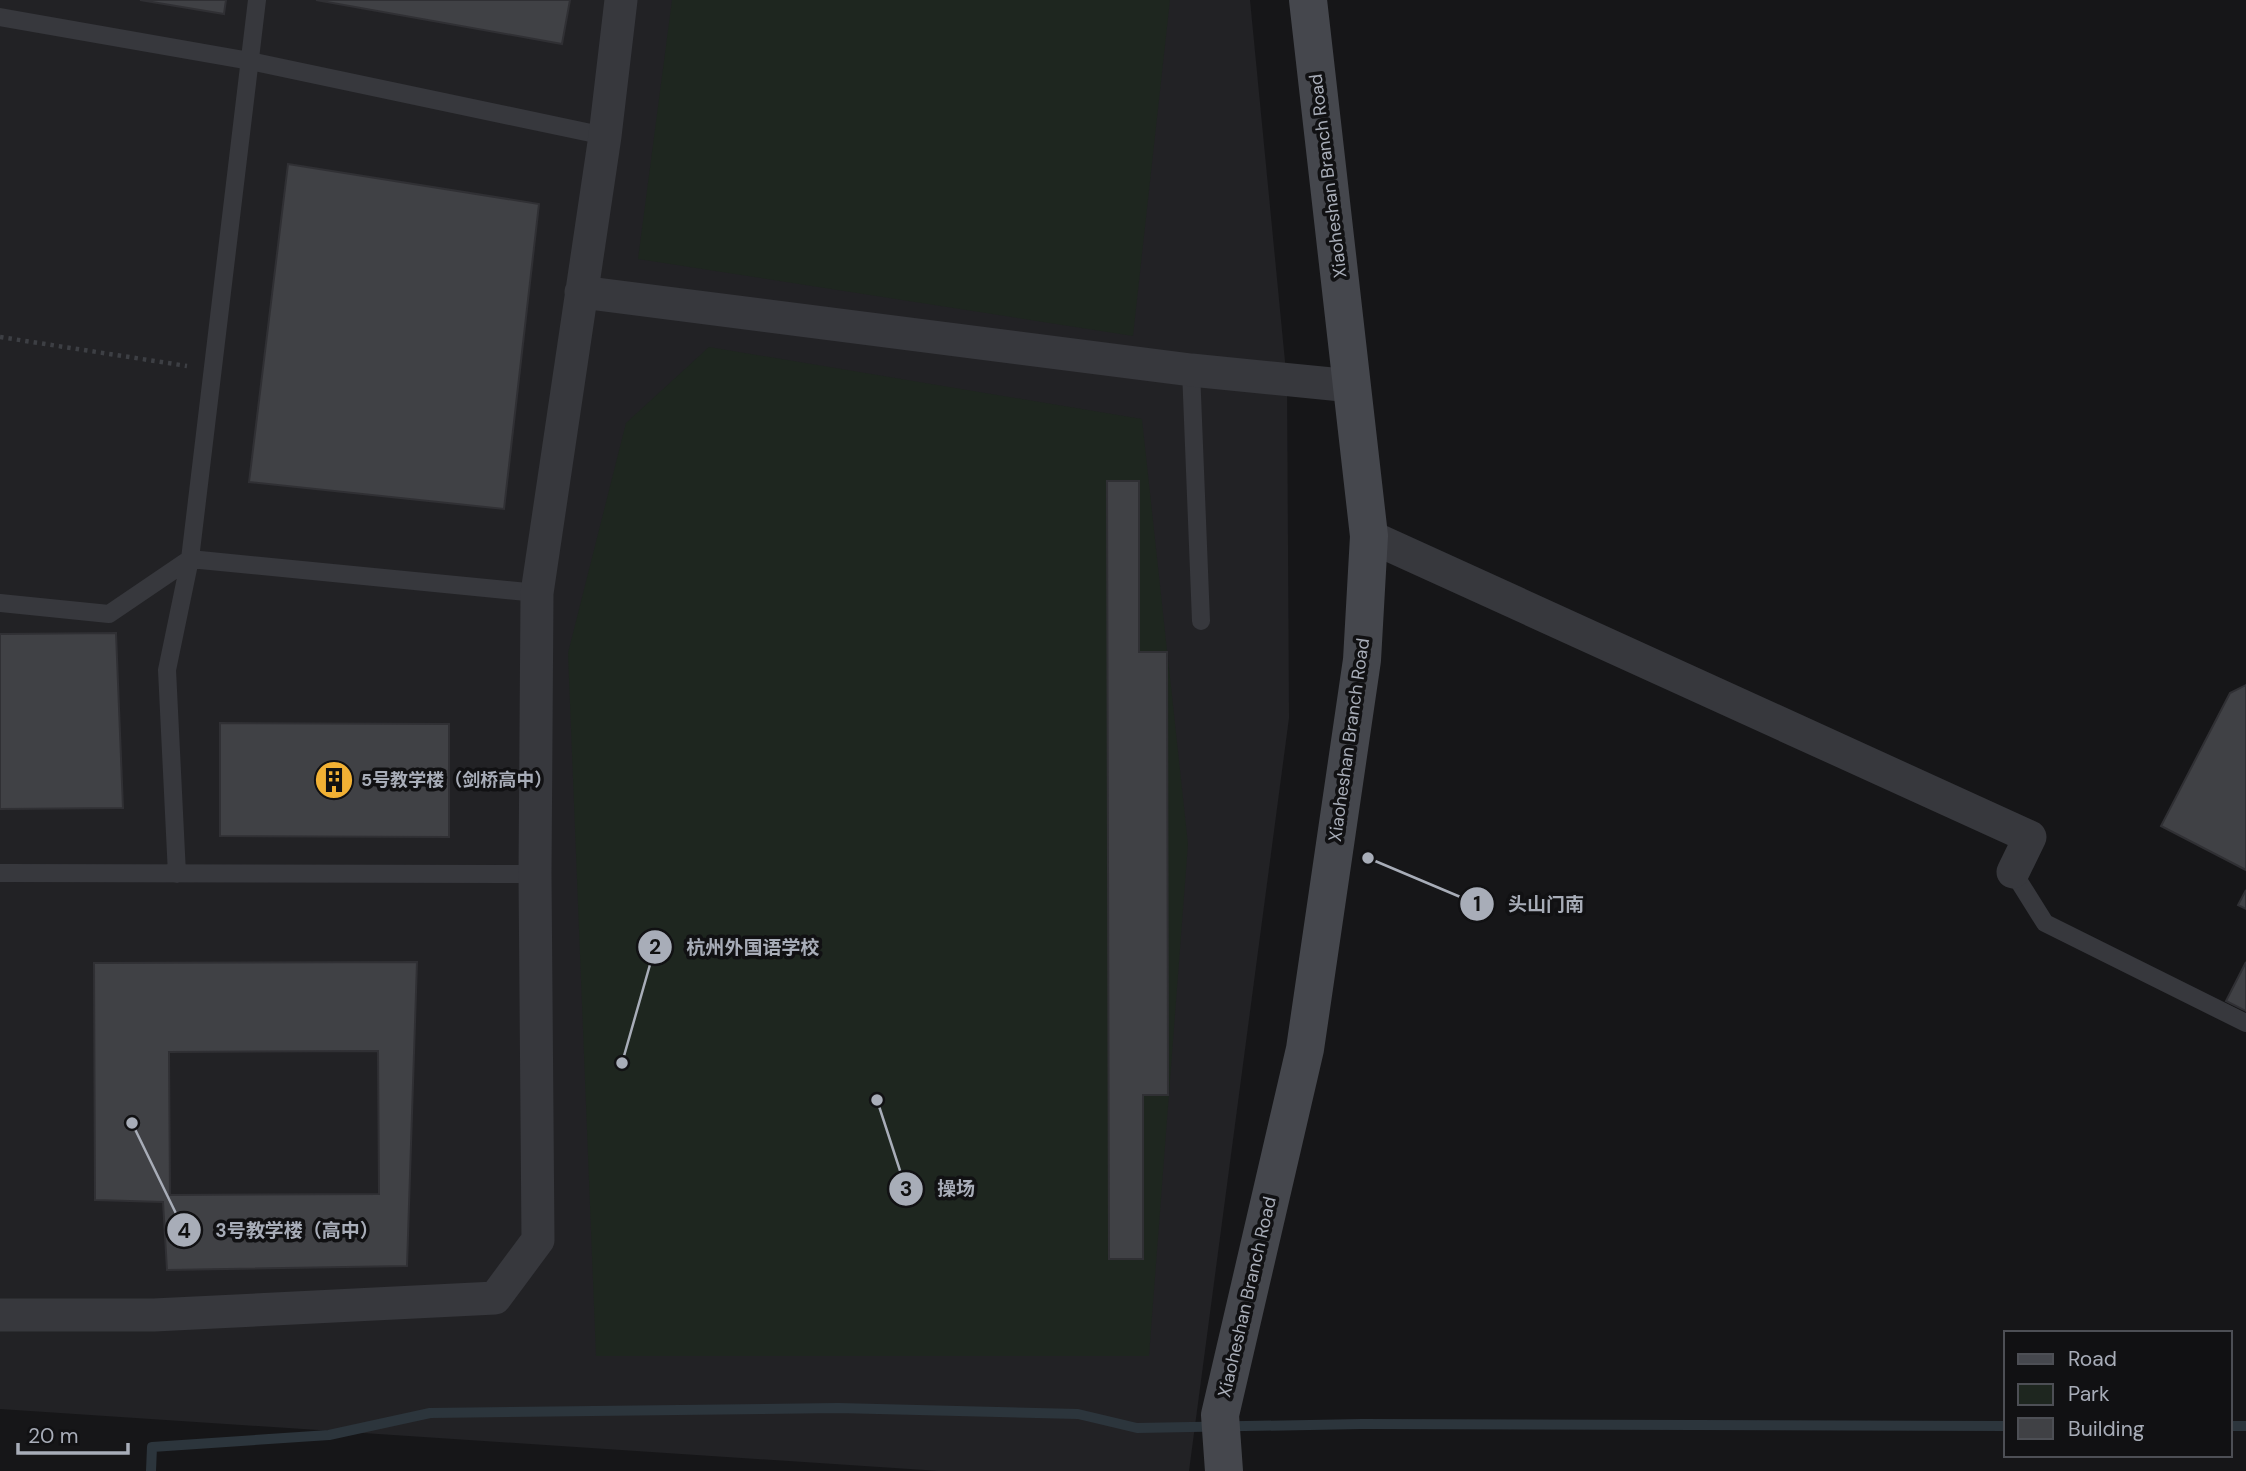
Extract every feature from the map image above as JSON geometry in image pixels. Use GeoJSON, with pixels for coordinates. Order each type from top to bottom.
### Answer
{"type":"FeatureCollection","features":[{"type":"Feature","properties":{"kind":"street"},"geometry":{"type":"LineString","coordinates":[[0,1315],[154,1315],[495,1298],[538,1240],[535,874],[537,593],[605,136],[621,0]]}},
{"type":"Feature","properties":{"kind":"street","name":"Xiaoheshan Branch Road"},"geometry":{"type":"LineString","coordinates":[[1222,1443],[1305,1049],[1362,660],[1369,536],[1308,0]]}},
{"type":"Feature","properties":{"kind":"street"},"geometry":{"type":"LineString","coordinates":[[581,292],[1191,370],[1352,386]]}},
{"type":"Feature","properties":{"kind":"street"},"geometry":{"type":"LineString","coordinates":[[1369,536],[2030,837],[2013,872]]}},
{"type":"Feature","properties":{"kind":"lane"},"geometry":{"type":"LineString","coordinates":[[177,874],[167,670],[190,559],[257,0]]}},
{"type":"Feature","properties":{"kind":"lane"},"geometry":{"type":"LineString","coordinates":[[0,17],[250,61],[605,136]]}},
{"type":"Feature","properties":{"kind":"lane"},"geometry":{"type":"LineString","coordinates":[[1191,370],[1201,621]]}},
{"type":"Feature","properties":{"kind":"lane"},"geometry":{"type":"LineString","coordinates":[[0,603],[109,614],[190,559],[537,593]]}},
{"type":"Feature","properties":{"kind":"lane"},"geometry":{"type":"LineString","coordinates":[[2013,872],[2045,923],[2246,1023]]}},
{"type":"Feature","properties":{"kind":"lane"},"geometry":{"type":"LineString","coordinates":[[0,873],[535,874]]}},
{"type":"Feature","properties":{"kind":"path"},"geometry":{"type":"LineString","coordinates":[[0,337],[212,370]]}},
{"type":"Feature","properties":{"kind":"shaded area"},"geometry":{"type":"Polygon","coordinates":[[[0,0],[1250,0],[1287,382],[1289,718],[1189,1471],[940,1471],[0,1409],[0,0]]]}},
{"type":"Feature","properties":{"kind":"green space"},"geometry":{"type":"Polygon","coordinates":[[[672,0],[1170,0],[1133,336],[638,259],[672,0]]]}},
{"type":"Feature","properties":{"kind":"green space"},"geometry":{"type":"Polygon","coordinates":[[[709,347],[1142,419],[1188,844],[1149,1356],[596,1356],[568,653],[626,423],[709,347]]]}},
{"type":"Feature","properties":{"kind":"building"},"geometry":{"type":"Polygon","coordinates":[[[140,0],[226,0],[224,14],[140,0]]]}},
{"type":"Feature","properties":{"kind":"building"},"geometry":{"type":"Polygon","coordinates":[[[316,0],[570,0],[562,44],[316,0]]]}},
{"type":"Feature","properties":{"kind":"building"},"geometry":{"type":"Polygon","coordinates":[[[288,164],[539,204],[504,509],[249,482],[288,164]]]}},
{"type":"Feature","properties":{"kind":"building"},"geometry":{"type":"Polygon","coordinates":[[[1107,481],[1139,481],[1139,652],[1167,652],[1168,1095],[1143,1095],[1143,1259],[1109,1259],[1107,481]]]}},
{"type":"Feature","properties":{"kind":"building"},"geometry":{"type":"Polygon","coordinates":[[[116,633],[123,808],[0,809],[0,634],[116,633]]]}},
{"type":"Feature","properties":{"kind":"building"},"geometry":{"type":"Polygon","coordinates":[[[2246,685],[2246,870],[2161,826],[2230,693],[2246,685]]]}},
{"type":"Feature","properties":{"kind":"building","name":"5号教学楼（剑桥高中）"},"geometry":{"type":"Polygon","coordinates":[[[220,723],[449,724],[449,837],[220,836],[220,723]]]}},
{"type":"Feature","properties":{"kind":"building"},"geometry":{"type":"Polygon","coordinates":[[[2246,890],[2246,909],[2238,905],[2246,890]]]}},
{"type":"Feature","properties":{"kind":"building"},"geometry":{"type":"Polygon","coordinates":[[[417,962],[407,1266],[167,1270],[163,1202],[95,1200],[94,963],[417,962]],[[378,1051],[169,1052],[170,1195],[379,1194],[378,1051]]]}},
{"type":"Feature","properties":{"kind":"building"},"geometry":{"type":"Polygon","coordinates":[[[2246,962],[2246,1011],[2226,1001],[2246,962]]]}},
{"type":"Feature","properties":{"kind":"waterway"},"geometry":{"type":"LineString","coordinates":[[151,1471],[152,1447],[329,1435],[430,1413],[838,1408],[1078,1414],[1137,1428],[1362,1424],[2004,1426]]}},
{"type":"Feature","properties":{"kind":"waterway"},"geometry":{"type":"LineString","coordinates":[[2232,1426],[2246,1426]]}},
{"type":"Feature","properties":{"kind":"place","name":"5号教学楼（剑桥高中）"},"geometry":{"type":"Point","coordinates":[334,780]}},
{"type":"Feature","properties":{"kind":"place","name":"头山门南"},"geometry":{"type":"Point","coordinates":[1368,858]}},
{"type":"Feature","properties":{"kind":"place","name":"杭州外国语学校"},"geometry":{"type":"Point","coordinates":[622,1063]}},
{"type":"Feature","properties":{"kind":"place","name":"操场"},"geometry":{"type":"Point","coordinates":[877,1100]}},
{"type":"Feature","properties":{"kind":"place","name":"3号教学楼（高中）"},"geometry":{"type":"Point","coordinates":[132,1123]}}]}
